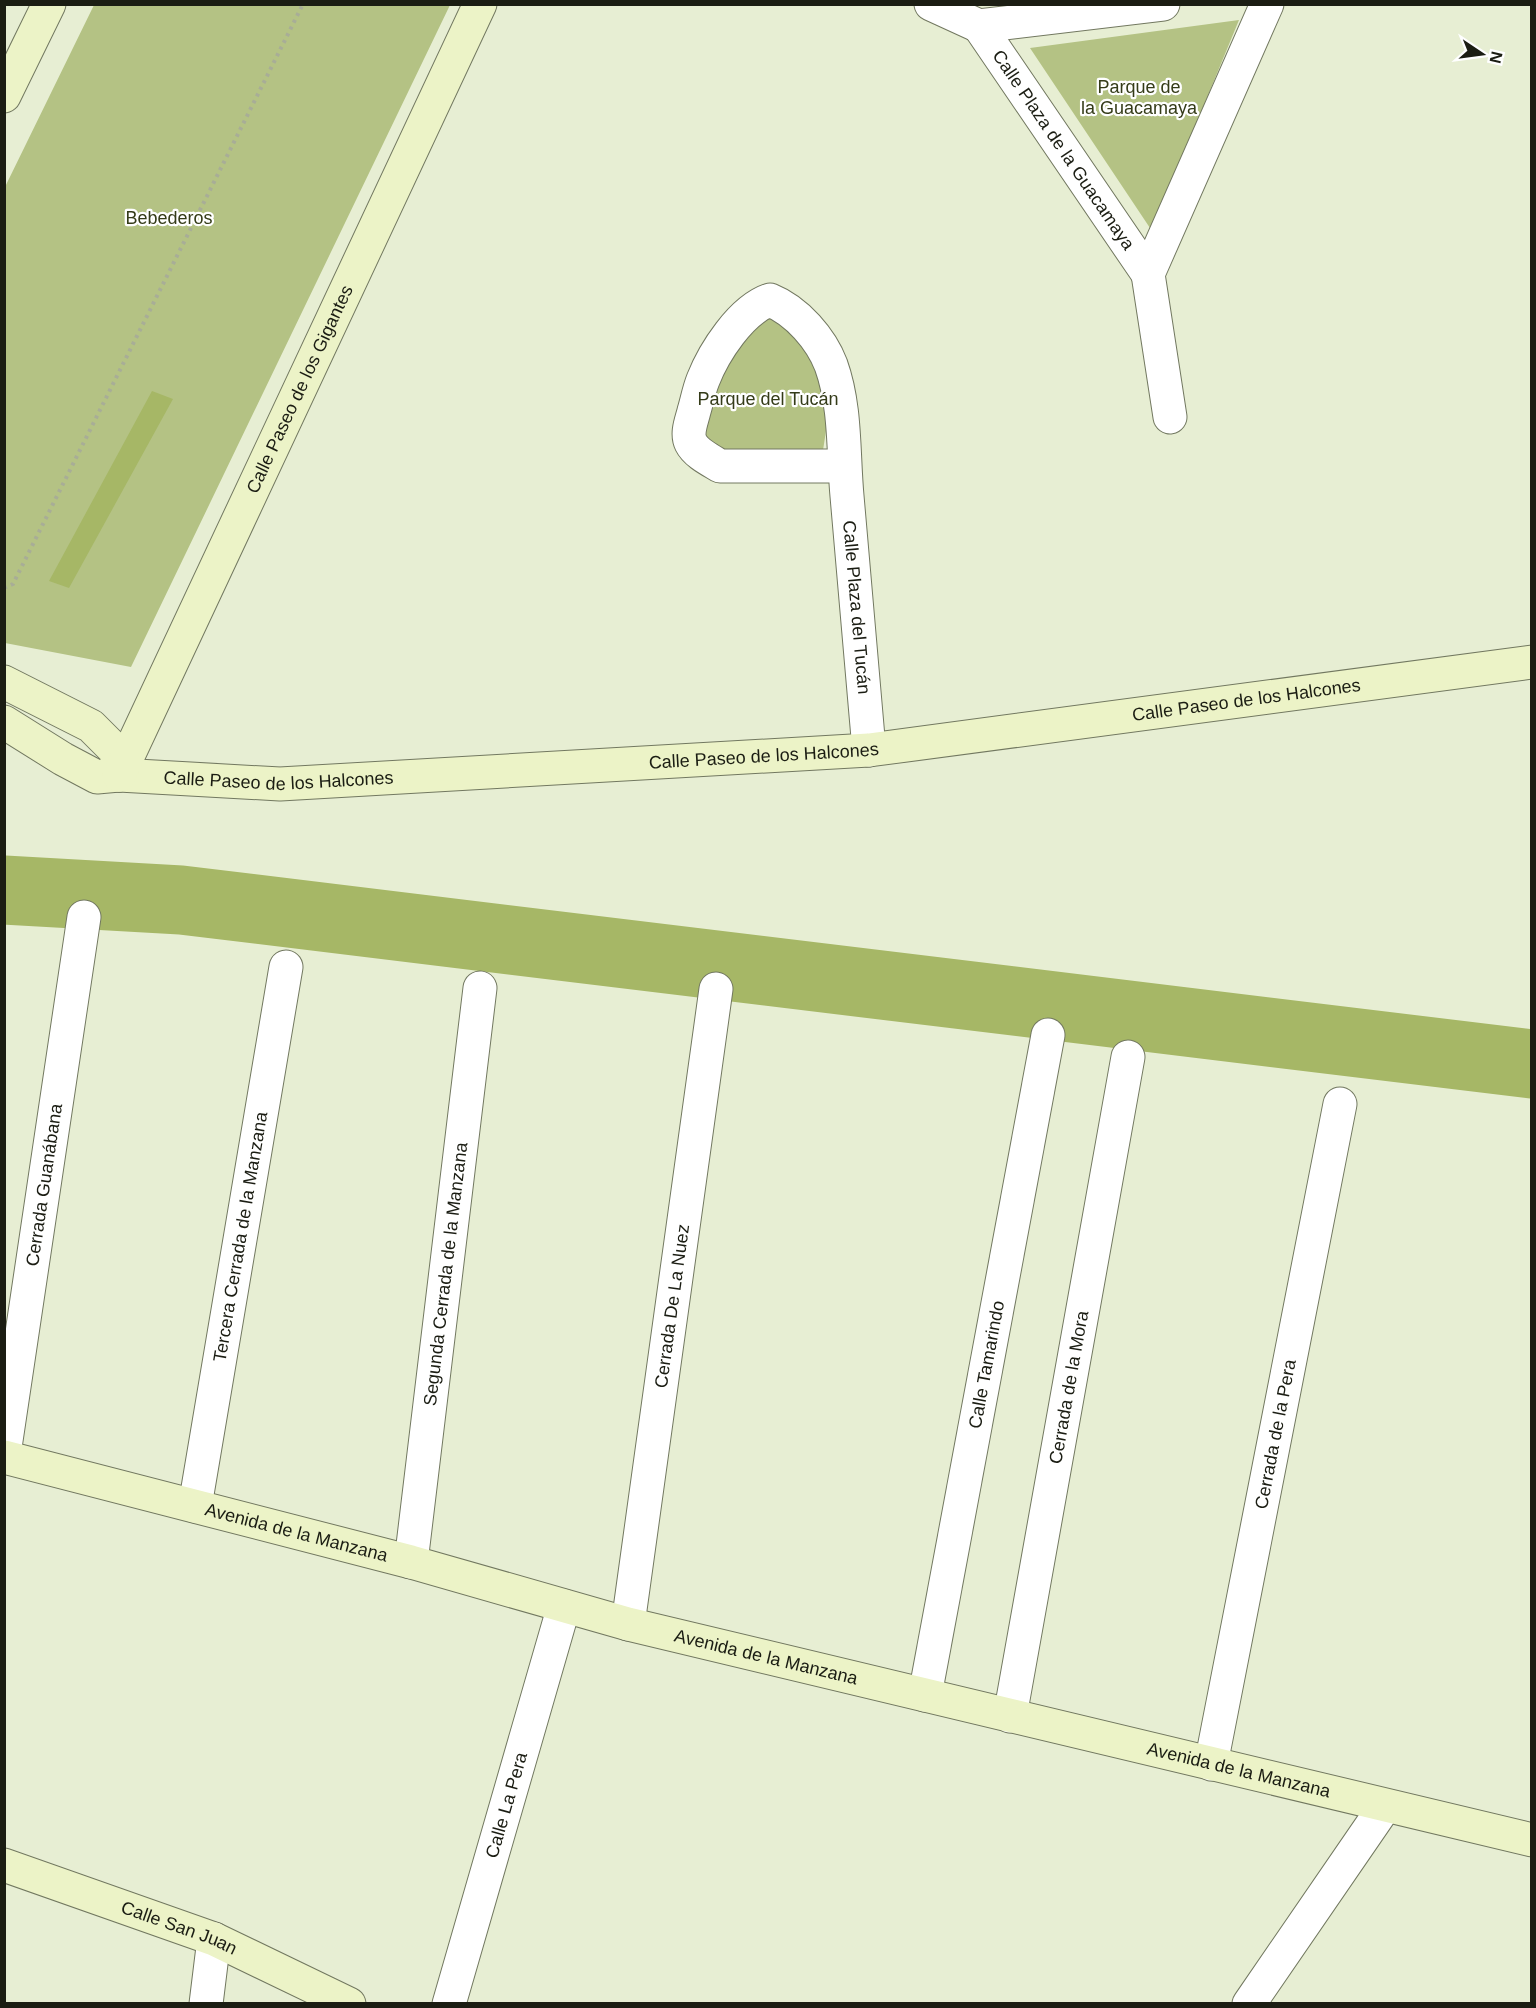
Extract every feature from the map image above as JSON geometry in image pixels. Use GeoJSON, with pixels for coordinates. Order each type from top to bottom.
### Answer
{"type":"FeatureCollection","features":[{"type":"Feature","properties":{"kind":"street"},"geometry":{"type":"LineString","coordinates":[[4,96],[49,4]]}},
{"type":"Feature","properties":{"kind":"street","name":"Calle Paseo de los Gigantes"},"geometry":{"type":"LineString","coordinates":[[119,775],[480,4]]}},
{"type":"Feature","properties":{"kind":"street"},"geometry":{"type":"LineString","coordinates":[[931,4],[979,26]]}},
{"type":"Feature","properties":{"kind":"street","name":"Calle Plaza de la Guacamaya"},"geometry":{"type":"LineString","coordinates":[[1163,4],[979,26],[1148,274],[1170,417]]}},
{"type":"Feature","properties":{"kind":"street","name":"Calle Plaza de la Guacamaya"},"geometry":{"type":"LineString","coordinates":[[1148,274],[1267,4]]}},
{"type":"Feature","properties":{"kind":"street","name":"Calle Plaza del Tucán"},"geometry":{"type":"LineString","coordinates":[[844,466],[720,466],[704,456],[690,442],[689,430],[702,380],[717,351],[749,312],[770,300],[797,317],[812,333],[830,363],[841,398],[844,466],[869,750]]}},
{"type":"Feature","properties":{"kind":"street","name":"Calle Paseo de los Halcones"},"geometry":{"type":"LineString","coordinates":[[4,722],[63,759],[97,777],[119,775],[280,784],[869,750],[1532,662]]}},
{"type":"Feature","properties":{"kind":"street"},"geometry":{"type":"LineString","coordinates":[[4,682],[92,726],[116,751],[119,775]]}},
{"type":"Feature","properties":{"kind":"street","name":"Cerrada Guanábana"},"geometry":{"type":"LineString","coordinates":[[4,1456],[84,917]]}},
{"type":"Feature","properties":{"kind":"street","name":"Tercera Cerrada de la Manzana"},"geometry":{"type":"LineString","coordinates":[[195,1506],[286,968]]}},
{"type":"Feature","properties":{"kind":"street","name":"Segunda Cerrada de la Manzana"},"geometry":{"type":"LineString","coordinates":[[411,1562],[480,988]]}},
{"type":"Feature","properties":{"kind":"street","name":"Cerrada De La Nuez"},"geometry":{"type":"LineString","coordinates":[[628,1624],[716,989]]}},
{"type":"Feature","properties":{"kind":"street","name":"Calle Tamarindo"},"geometry":{"type":"LineString","coordinates":[[925,1695],[1048,1035]]}},
{"type":"Feature","properties":{"kind":"street","name":"Cerrada de la Mora"},"geometry":{"type":"LineString","coordinates":[[1010,1716],[1128,1057]]}},
{"type":"Feature","properties":{"kind":"street","name":"Cerrada de la Pera"},"geometry":{"type":"LineString","coordinates":[[1212,1764],[1340,1104]]}},
{"type":"Feature","properties":{"kind":"street","name":"Avenida de la Manzana"},"geometry":{"type":"LineString","coordinates":[[4,1456],[411,1562],[628,1624],[1532,1840]]}},
{"type":"Feature","properties":{"kind":"street","name":"Calle La Pera"},"geometry":{"type":"LineString","coordinates":[[449,2004],[564,1606]]}},
{"type":"Feature","properties":{"kind":"street"},"geometry":{"type":"LineString","coordinates":[[1250,2004],[1385,1806]]}},
{"type":"Feature","properties":{"kind":"street","name":"Calle San Juan"},"geometry":{"type":"LineString","coordinates":[[4,1865],[214,1939],[349,2004]]}},
{"type":"Feature","properties":{"kind":"street"},"geometry":{"type":"LineString","coordinates":[[206,2004],[214,1939]]}},
{"type":"Feature","properties":{"kind":"path"},"geometry":{"type":"LineString","coordinates":[[4,588],[13,584],[303,4]]}},
{"type":"Feature","properties":{"kind":"green space","name":"Bebederos"},"geometry":{"type":"Polygon","coordinates":[[[94,5],[450,5],[131,667],[5,643],[4,189],[94,5]]]}},
{"type":"Feature","properties":{"kind":"green space","name":"Parque de la Guacamaya"},"geometry":{"type":"Polygon","coordinates":[[[1239,20],[1152,231],[1030,48],[1239,20]]]}},
{"type":"Feature","properties":{"kind":"green space","name":"Parque del Tucán"},"geometry":{"type":"Polygon","coordinates":[[[765,308],[806,341],[831,398],[822,457],[725,457],[699,436],[710,382],[765,308]]]}},
{"type":"Feature","properties":{"kind":"shaded area"},"geometry":{"type":"Polygon","coordinates":[[[152,391],[173,399],[69,588],[49,581],[152,391]]]}},
{"type":"Feature","properties":{"kind":"waterway"},"geometry":{"type":"LineString","coordinates":[[4,890],[181,900],[1532,1064]]}}]}
